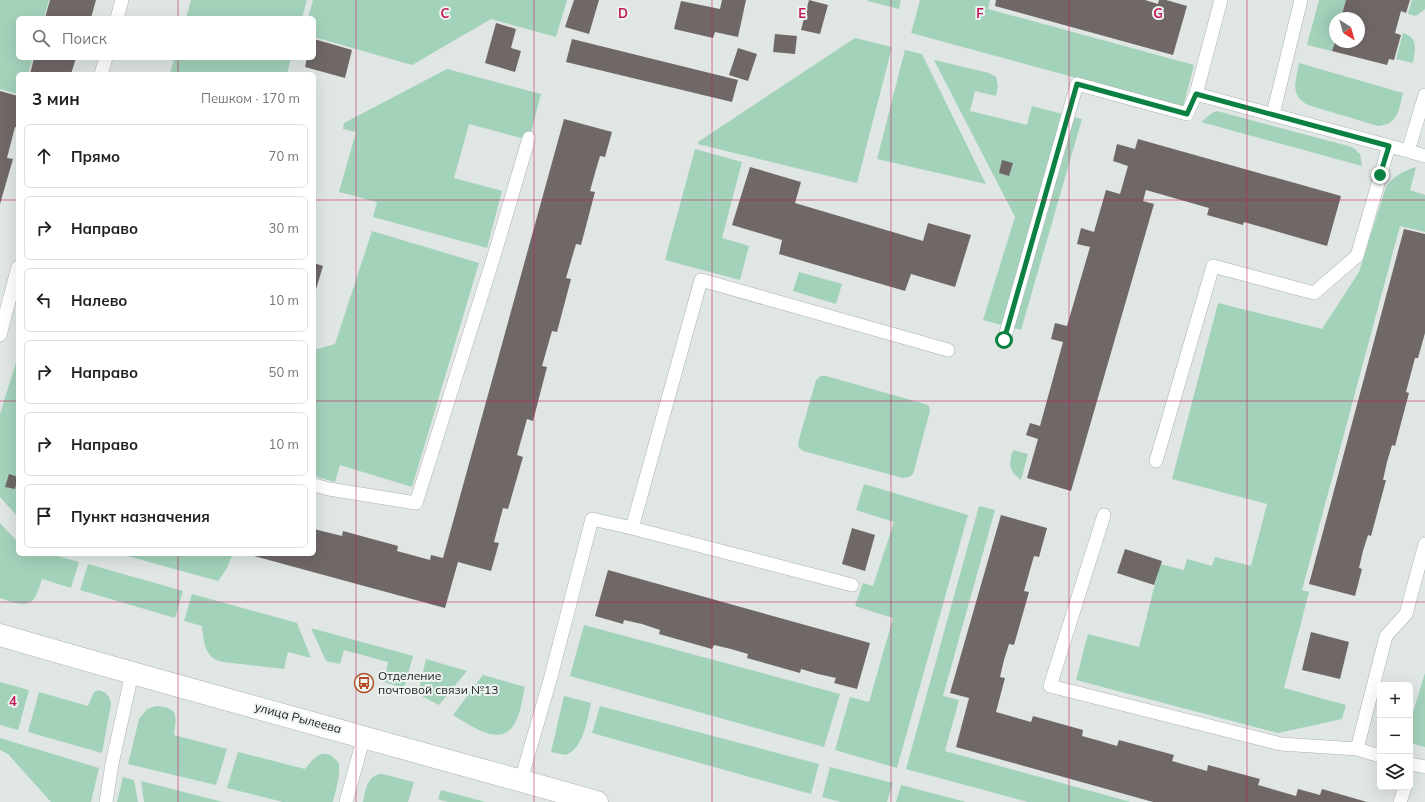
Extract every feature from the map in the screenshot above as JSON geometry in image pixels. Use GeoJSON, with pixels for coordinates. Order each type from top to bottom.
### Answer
{"type":"FeatureCollection","features":[{"type":"Feature","properties":{"kind":"main road","name":"улица Рылеева"},"geometry":{"type":"LineString","coordinates":[[0,635],[132,674],[364,736],[597,802]]}},
{"type":"Feature","properties":{"kind":"lane"},"geometry":{"type":"LineString","coordinates":[[118,16],[122,0]]}},
{"type":"Feature","properties":{"kind":"lane"},"geometry":{"type":"LineString","coordinates":[[1004,340],[1077,84],[1187,114],[1196,94],[1221,0]]}},
{"type":"Feature","properties":{"kind":"lane"},"geometry":{"type":"LineString","coordinates":[[1273,114],[1301,0]]}},
{"type":"Feature","properties":{"kind":"lane"},"geometry":{"type":"LineString","coordinates":[[102,72],[105,60]]}},
{"type":"Feature","properties":{"kind":"lane"},"geometry":{"type":"LineString","coordinates":[[1196,94],[1425,156]]}},
{"type":"Feature","properties":{"kind":"lane"},"geometry":{"type":"LineString","coordinates":[[1408,151],[1425,94]]}},
{"type":"Feature","properties":{"kind":"lane"},"geometry":{"type":"LineString","coordinates":[[316,485],[329,489],[416,503],[494,256],[529,138]]}},
{"type":"Feature","properties":{"kind":"lane"},"geometry":{"type":"LineString","coordinates":[[1156,461],[1213,266],[1314,293],[1357,256],[1389,146]]}},
{"type":"Feature","properties":{"kind":"lane"},"geometry":{"type":"LineString","coordinates":[[0,335],[16,275]]}},
{"type":"Feature","properties":{"kind":"lane"},"geometry":{"type":"LineString","coordinates":[[632,528],[701,280],[948,350]]}},
{"type":"Feature","properties":{"kind":"lane"},"geometry":{"type":"LineString","coordinates":[[1104,515],[1050,686],[1281,744],[1357,749],[1377,755]]}},
{"type":"Feature","properties":{"kind":"lane"},"geometry":{"type":"LineString","coordinates":[[521,780],[550,680],[592,519],[852,585]]}},
{"type":"Feature","properties":{"kind":"lane"},"geometry":{"type":"LineString","coordinates":[[1357,749],[1386,636],[1406,614],[1425,544]]}},
{"type":"Feature","properties":{"kind":"lane"},"geometry":{"type":"LineString","coordinates":[[106,802],[112,764],[132,674]]}},
{"type":"Feature","properties":{"kind":"lane"},"geometry":{"type":"LineString","coordinates":[[346,802],[364,736]]}},
{"type":"Feature","properties":{"kind":"lane"},"geometry":{"type":"LineString","coordinates":[[1413,766],[1425,767]]}},
{"type":"Feature","properties":{"kind":"lane"},"geometry":{"type":"LineString","coordinates":[[1400,802],[1404,790]]}},
{"type":"Feature","properties":{"kind":"green space"},"geometry":{"type":"Polygon","coordinates":[[[0,0],[49,0],[45,16],[16,16],[16,60],[32,60],[29,72],[16,72],[16,93],[0,89],[0,0]]]}},
{"type":"Feature","properties":{"kind":"green space"},"geometry":{"type":"Polygon","coordinates":[[[191,0],[307,0],[303,16],[187,16],[191,0]]]}},
{"type":"Feature","properties":{"kind":"green space"},"geometry":{"type":"Polygon","coordinates":[[[313,0],[567,0],[556,37],[491,19],[412,65],[316,38],[316,16],[309,16],[313,0]]]}},
{"type":"Feature","properties":{"kind":"green space"},"geometry":{"type":"Polygon","coordinates":[[[868,0],[901,0],[899,9],[868,0]]]}},
{"type":"Feature","properties":{"kind":"green space"},"geometry":{"type":"Polygon","coordinates":[[[920,0],[990,0],[988,9],[1194,65],[1183,107],[911,33],[920,0]]]}},
{"type":"Feature","properties":{"kind":"green space"},"geometry":{"type":"Polygon","coordinates":[[[1319,0],[1346,0],[1343,12],[1329,12],[1329,48],[1333,48],[1332,51],[1307,45],[1319,0]]]}},
{"type":"Feature","properties":{"kind":"green space"},"geometry":{"type":"Polygon","coordinates":[[[1412,0],[1425,0],[1425,9],[1416,16],[1408,14],[1412,0]]]}},
{"type":"Feature","properties":{"kind":"green space"},"geometry":{"type":"Polygon","coordinates":[[[1403,33],[1408,35],[1414,41],[1415,49],[1413,63],[1396,59],[1403,33]]]}},
{"type":"Feature","properties":{"kind":"green space"},"geometry":{"type":"Polygon","coordinates":[[[855,38],[892,47],[857,183],[698,144],[698,142],[855,38]]]}},
{"type":"Feature","properties":{"kind":"green space"},"geometry":{"type":"Polygon","coordinates":[[[905,50],[922,54],[986,184],[877,159],[905,50]]]}},
{"type":"Feature","properties":{"kind":"green space"},"geometry":{"type":"Polygon","coordinates":[[[174,60],[290,60],[288,72],[170,72],[174,60]]]}},
{"type":"Feature","properties":{"kind":"green space"},"geometry":{"type":"Polygon","coordinates":[[[934,60],[989,73],[996,77],[998,85],[996,96],[975,91],[970,111],[1027,125],[1032,106],[1082,119],[1021,330],[983,320],[1015,217],[934,60]]]}},
{"type":"Feature","properties":{"kind":"green space"},"geometry":{"type":"Polygon","coordinates":[[[1299,63],[1403,93],[1399,110],[1394,119],[1385,125],[1378,126],[1308,105],[1298,97],[1296,92],[1295,87],[1299,63]]]}},
{"type":"Feature","properties":{"kind":"green space"},"geometry":{"type":"Polygon","coordinates":[[[447,69],[541,94],[529,140],[469,124],[454,178],[502,191],[487,248],[373,217],[377,202],[339,192],[356,132],[343,129],[344,123],[447,69]]]}},
{"type":"Feature","properties":{"kind":"green space"},"geometry":{"type":"Polygon","coordinates":[[[1217,111],[1352,147],[1360,154],[1362,166],[1201,122],[1217,111]]]}},
{"type":"Feature","properties":{"kind":"green space"},"geometry":{"type":"Polygon","coordinates":[[[695,149],[742,162],[722,238],[749,246],[740,280],[665,260],[695,149]]]}},
{"type":"Feature","properties":{"kind":"green space"},"geometry":{"type":"Polygon","coordinates":[[[1416,167],[1410,190],[1425,195],[1425,232],[1400,226],[1302,590],[1309,592],[1284,688],[1346,705],[1342,719],[1278,733],[1076,680],[1088,634],[1139,647],[1160,564],[1184,570],[1187,559],[1212,566],[1215,557],[1251,566],[1267,504],[1172,479],[1218,303],[1322,329],[1359,272],[1386,187],[1399,174],[1416,167]]]}},
{"type":"Feature","properties":{"kind":"green space"},"geometry":{"type":"Polygon","coordinates":[[[372,231],[479,263],[412,487],[340,465],[335,482],[316,477],[316,349],[335,344],[372,231]]]}},
{"type":"Feature","properties":{"kind":"green space"},"geometry":{"type":"Polygon","coordinates":[[[799,272],[842,284],[836,304],[793,291],[799,272]]]}},
{"type":"Feature","properties":{"kind":"green space"},"geometry":{"type":"Polygon","coordinates":[[[16,362],[16,515],[0,497],[0,414],[16,362]]]}},
{"type":"Feature","properties":{"kind":"green space"},"geometry":{"type":"Polygon","coordinates":[[[821,376],[826,376],[929,406],[930,411],[913,474],[909,477],[903,478],[803,451],[799,448],[798,443],[816,380],[821,376]]]}},
{"type":"Feature","properties":{"kind":"green space"},"geometry":{"type":"Polygon","coordinates":[[[1013,450],[1028,454],[1021,480],[1017,477],[1011,467],[1010,459],[1013,450]]]}},
{"type":"Feature","properties":{"kind":"green space"},"geometry":{"type":"Polygon","coordinates":[[[864,484],[968,515],[897,768],[835,750],[850,697],[869,702],[893,618],[855,606],[863,583],[873,586],[894,522],[856,510],[864,484]]]}},
{"type":"Feature","properties":{"kind":"green space"},"geometry":{"type":"Polygon","coordinates":[[[979,506],[995,510],[943,696],[959,700],[945,751],[1131,802],[1028,802],[906,769],[979,506]]]}},
{"type":"Feature","properties":{"kind":"green space"},"geometry":{"type":"Polygon","coordinates":[[[0,523],[16,540],[16,556],[57,556],[79,562],[71,588],[42,579],[35,597],[28,603],[19,604],[0,598],[0,523]]]}},
{"type":"Feature","properties":{"kind":"green space"},"geometry":{"type":"Polygon","coordinates":[[[127,556],[232,556],[226,570],[218,581],[127,556]]]}},
{"type":"Feature","properties":{"kind":"green space"},"geometry":{"type":"Polygon","coordinates":[[[88,564],[183,591],[175,618],[80,590],[88,564]]]}},
{"type":"Feature","properties":{"kind":"green space"},"geometry":{"type":"Polygon","coordinates":[[[192,594],[297,623],[311,658],[288,652],[284,669],[217,660],[212,657],[206,648],[202,626],[184,621],[192,594]]]}},
{"type":"Feature","properties":{"kind":"green space"},"geometry":{"type":"Polygon","coordinates":[[[584,625],[840,694],[824,747],[570,676],[584,625]]]}},
{"type":"Feature","properties":{"kind":"green space"},"geometry":{"type":"Polygon","coordinates":[[[311,628],[413,656],[404,688],[384,682],[388,662],[344,650],[340,664],[326,661],[311,628]]]}},
{"type":"Feature","properties":{"kind":"green space"},"geometry":{"type":"Polygon","coordinates":[[[426,659],[467,671],[439,705],[418,694],[426,659]]]}},
{"type":"Feature","properties":{"kind":"green space"},"geometry":{"type":"Polygon","coordinates":[[[1425,673],[1425,747],[1413,744],[1413,712],[1425,673]]]}},
{"type":"Feature","properties":{"kind":"green space"},"geometry":{"type":"Polygon","coordinates":[[[483,675],[525,687],[517,719],[509,731],[502,734],[494,735],[476,729],[453,715],[483,675]]]}},
{"type":"Feature","properties":{"kind":"green space"},"geometry":{"type":"Polygon","coordinates":[[[0,682],[29,690],[18,730],[0,725],[0,682]]]}},
{"type":"Feature","properties":{"kind":"green space"},"geometry":{"type":"Polygon","coordinates":[[[99,690],[108,695],[111,704],[102,753],[28,732],[39,692],[88,706],[94,692],[99,690]]]}},
{"type":"Feature","properties":{"kind":"green space"},"geometry":{"type":"Polygon","coordinates":[[[564,696],[591,703],[581,740],[572,751],[566,755],[551,752],[564,696]]]}},
{"type":"Feature","properties":{"kind":"green space"},"geometry":{"type":"Polygon","coordinates":[[[156,706],[169,709],[175,714],[174,735],[227,749],[216,785],[128,764],[139,719],[147,709],[156,706]]]}},
{"type":"Feature","properties":{"kind":"green space"},"geometry":{"type":"Polygon","coordinates":[[[600,706],[819,764],[811,794],[592,733],[600,706]]]}},
{"type":"Feature","properties":{"kind":"green space"},"geometry":{"type":"Polygon","coordinates":[[[0,738],[99,768],[91,802],[51,802],[8,754],[0,750],[0,738]]]}},
{"type":"Feature","properties":{"kind":"green space"},"geometry":{"type":"Polygon","coordinates":[[[238,752],[305,769],[314,758],[322,754],[331,755],[339,764],[338,780],[333,802],[283,802],[227,788],[238,752]]]}},
{"type":"Feature","properties":{"kind":"green space"},"geometry":{"type":"Polygon","coordinates":[[[830,767],[893,783],[887,802],[841,802],[822,797],[830,767]]]}},
{"type":"Feature","properties":{"kind":"green space"},"geometry":{"type":"Polygon","coordinates":[[[382,774],[414,782],[408,802],[363,802],[366,788],[370,780],[377,775],[382,774]]]}},
{"type":"Feature","properties":{"kind":"green space"},"geometry":{"type":"Polygon","coordinates":[[[123,777],[134,780],[138,802],[117,802],[123,777]]]}},
{"type":"Feature","properties":{"kind":"green space"},"geometry":{"type":"Polygon","coordinates":[[[141,781],[223,802],[144,802],[141,781]]]}},
{"type":"Feature","properties":{"kind":"green space"},"geometry":{"type":"Polygon","coordinates":[[[901,785],[966,802],[896,802],[901,785]]]}},
{"type":"Feature","properties":{"kind":"green space"},"geometry":{"type":"Polygon","coordinates":[[[441,790],[485,802],[448,802],[438,799],[441,790]]]}},
{"type":"Feature","properties":{"kind":"building"},"geometry":{"type":"Polygon","coordinates":[[[50,0],[96,0],[92,16],[46,16],[50,0]]]}},
{"type":"Feature","properties":{"kind":"building"},"geometry":{"type":"Polygon","coordinates":[[[574,0],[599,0],[589,34],[565,27],[574,0]]]}},
{"type":"Feature","properties":{"kind":"building"},"geometry":{"type":"Polygon","coordinates":[[[722,0],[746,0],[738,37],[715,32],[713,38],[674,29],[681,1],[720,9],[722,0]]]}},
{"type":"Feature","properties":{"kind":"building"},"geometry":{"type":"Polygon","coordinates":[[[809,0],[828,5],[820,34],[801,30],[809,0]]]}},
{"type":"Feature","properties":{"kind":"building"},"geometry":{"type":"Polygon","coordinates":[[[996,0],[1145,0],[1158,4],[1159,0],[1166,0],[1187,6],[1173,55],[995,6],[996,0]]]}},
{"type":"Feature","properties":{"kind":"building"},"geometry":{"type":"Polygon","coordinates":[[[1346,0],[1410,0],[1406,13],[1401,11],[1395,33],[1401,35],[1394,60],[1389,59],[1387,65],[1332,51],[1333,48],[1365,48],[1365,12],[1343,12],[1346,0]]]}},
{"type":"Feature","properties":{"kind":"building"},"geometry":{"type":"Polygon","coordinates":[[[496,23],[516,29],[511,48],[521,51],[515,72],[485,63],[496,23]]]}},
{"type":"Feature","properties":{"kind":"building"},"geometry":{"type":"Polygon","coordinates":[[[775,34],[797,36],[795,54],[773,52],[775,34]]]}},
{"type":"Feature","properties":{"kind":"building"},"geometry":{"type":"Polygon","coordinates":[[[572,39],[738,80],[732,102],[566,62],[572,39]]]}},
{"type":"Feature","properties":{"kind":"building"},"geometry":{"type":"Polygon","coordinates":[[[316,40],[352,50],[345,78],[305,67],[307,60],[316,60],[316,40]]]}},
{"type":"Feature","properties":{"kind":"building"},"geometry":{"type":"Polygon","coordinates":[[[738,48],[757,54],[748,81],[729,75],[738,48]]]}},
{"type":"Feature","properties":{"kind":"building"},"geometry":{"type":"Polygon","coordinates":[[[34,60],[75,60],[72,72],[30,72],[34,60]]]}},
{"type":"Feature","properties":{"kind":"building"},"geometry":{"type":"Polygon","coordinates":[[[0,91],[16,95],[16,127],[7,158],[13,159],[0,204],[0,91]]]}},
{"type":"Feature","properties":{"kind":"building"},"geometry":{"type":"Polygon","coordinates":[[[564,119],[612,132],[605,157],[600,156],[590,191],[595,192],[581,245],[576,244],[566,278],[571,279],[557,332],[552,331],[542,366],[547,367],[533,421],[527,419],[517,455],[523,457],[508,509],[503,508],[494,542],[499,543],[491,571],[458,562],[445,608],[254,556],[316,556],[316,530],[342,536],[343,531],[398,546],[397,551],[430,560],[431,555],[443,558],[564,119]]]}},
{"type":"Feature","properties":{"kind":"building"},"geometry":{"type":"Polygon","coordinates":[[[1138,139],[1341,196],[1327,246],[1244,222],[1243,225],[1207,215],[1209,208],[1146,190],[1143,201],[1154,204],[1071,491],[1027,478],[1038,439],[1026,435],[1030,423],[1040,426],[1063,342],[1051,339],[1055,323],[1067,326],[1090,247],[1077,244],[1081,228],[1094,232],[1106,190],[1120,194],[1128,166],[1113,161],[1117,144],[1135,149],[1138,139]]]}},
{"type":"Feature","properties":{"kind":"building"},"geometry":{"type":"Polygon","coordinates":[[[1002,160],[1013,163],[1009,176],[999,173],[1002,160]]]}},
{"type":"Feature","properties":{"kind":"building"},"geometry":{"type":"Polygon","coordinates":[[[750,167],[801,182],[795,203],[923,241],[928,223],[971,235],[955,287],[911,274],[905,291],[779,254],[782,240],[732,225],[750,167]]]}},
{"type":"Feature","properties":{"kind":"building"},"geometry":{"type":"Polygon","coordinates":[[[1404,229],[1425,234],[1425,333],[1418,358],[1415,358],[1406,392],[1409,393],[1395,446],[1392,445],[1387,462],[1383,480],[1386,480],[1371,536],[1368,535],[1363,551],[1359,568],[1362,569],[1355,596],[1309,584],[1404,229]]]}},
{"type":"Feature","properties":{"kind":"building"},"geometry":{"type":"Polygon","coordinates":[[[316,264],[323,266],[316,289],[316,264]]]}},
{"type":"Feature","properties":{"kind":"building"},"geometry":{"type":"Polygon","coordinates":[[[9,474],[16,476],[15,489],[5,487],[9,474]]]}},
{"type":"Feature","properties":{"kind":"building"},"geometry":{"type":"Polygon","coordinates":[[[1001,515],[1047,528],[1039,557],[1034,556],[1024,591],[1029,592],[1014,645],[1009,644],[1004,660],[1000,677],[1005,678],[996,712],[1031,722],[1033,716],[1083,730],[1082,736],[1117,746],[1119,740],[1174,755],[1172,761],[1207,771],[1208,765],[1260,779],[1258,785],[1296,796],[1298,789],[1320,795],[1322,789],[1367,802],[1153,802],[956,747],[969,698],[950,693],[1001,515]]]}},
{"type":"Feature","properties":{"kind":"building"},"geometry":{"type":"Polygon","coordinates":[[[852,528],[875,535],[865,571],[842,564],[852,528]]]}},
{"type":"Feature","properties":{"kind":"building"},"geometry":{"type":"Polygon","coordinates":[[[1125,549],[1162,561],[1154,585],[1117,573],[1125,549]]]}},
{"type":"Feature","properties":{"kind":"building"},"geometry":{"type":"Polygon","coordinates":[[[608,570],[870,643],[857,689],[834,683],[836,678],[801,669],[800,673],[747,658],[748,654],[731,649],[714,645],[712,649],[659,634],[660,630],[642,624],[624,620],[623,624],[595,616],[608,570]]]}},
{"type":"Feature","properties":{"kind":"building"},"geometry":{"type":"Polygon","coordinates":[[[1311,632],[1349,642],[1340,679],[1302,670],[1311,632]]]}},
{"type":"Feature","properties":{"kind":"place","name":"Отделение почтовой связи №13"},"geometry":{"type":"Point","coordinates":[364,683]}},
{"type":"Feature","properties":{"kind":"route"},"geometry":{"type":"LineString","coordinates":[[1004,340],[1077,84],[1187,114],[1196,94],[1389,146],[1380,175]]}}]}
